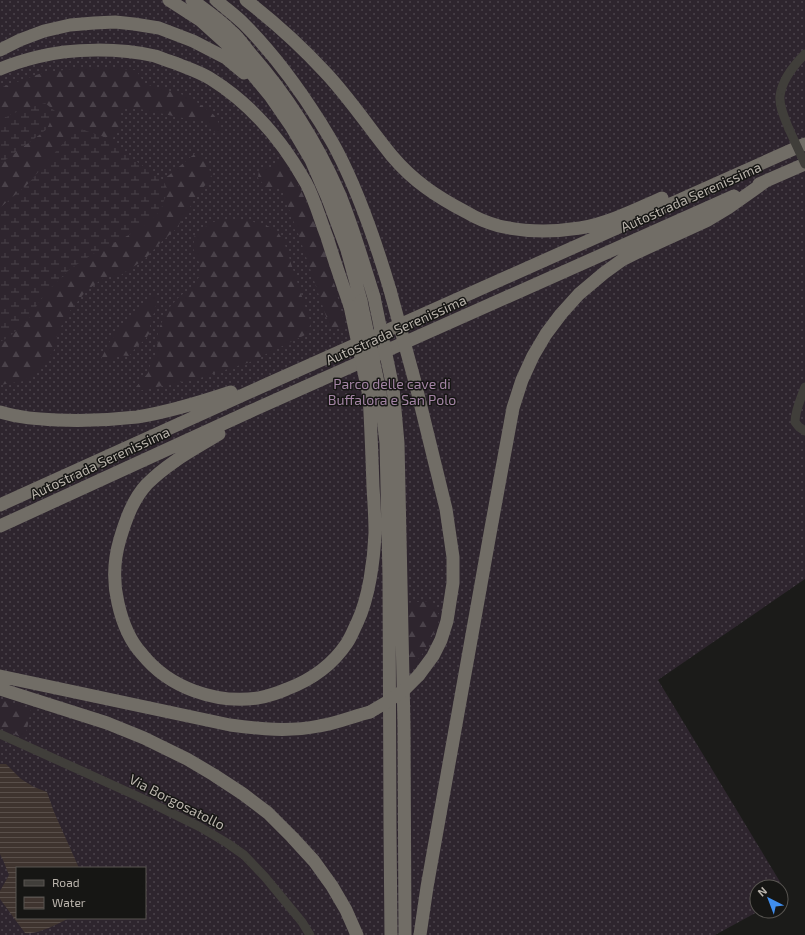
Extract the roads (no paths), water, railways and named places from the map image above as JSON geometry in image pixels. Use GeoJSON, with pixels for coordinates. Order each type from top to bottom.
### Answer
{"type":"FeatureCollection","features":[{"type":"Feature","properties":{"kind":"highway"},"geometry":{"type":"LineString","coordinates":[[169,0],[200,20],[231,48],[271,97],[291,126],[311,160],[328,199],[347,250],[356,304]]}},
{"type":"Feature","properties":{"kind":"highway"},"geometry":{"type":"LineString","coordinates":[[192,0],[208,11],[232,32],[260,64],[283,94],[299,119],[320,155],[339,194],[358,244],[374,297],[386,444],[389,567],[391,935]]}},
{"type":"Feature","properties":{"kind":"highway"},"geometry":{"type":"LineString","coordinates":[[0,676],[230,725],[264,729],[292,730],[320,726],[370,712],[387,702],[404,690],[419,675],[433,656],[441,640],[447,620],[452,583],[453,557],[446,509],[415,382],[375,241],[354,187],[337,150],[313,110],[272,54],[243,23],[216,0]]}},
{"type":"Feature","properties":{"kind":"highway"},"geometry":{"type":"LineString","coordinates":[[246,0],[291,38],[324,71],[392,156],[414,179],[447,203],[476,218],[497,226],[518,230],[546,231],[581,228],[606,221],[703,182],[758,165]]}},
{"type":"Feature","properties":{"kind":"highway"},"geometry":{"type":"LineString","coordinates":[[0,50],[20,40],[70,25],[115,22],[159,28],[193,41],[226,58],[271,97]]}},
{"type":"Feature","properties":{"kind":"highway"},"geometry":{"type":"LineString","coordinates":[[0,69],[38,56],[95,50],[122,51],[155,56],[190,69],[211,79],[254,113],[275,136],[294,164],[315,203],[356,304],[381,392],[398,443],[404,718],[404,935]]}},
{"type":"Feature","properties":{"kind":"highway","name":"Autostrada Serenissima"},"geometry":{"type":"LineString","coordinates":[[0,506],[262,386],[805,144]]}},
{"type":"Feature","properties":{"kind":"highway","name":"Autostrada Serenissima"},"geometry":{"type":"LineString","coordinates":[[0,526],[252,411],[805,164]]}},
{"type":"Feature","properties":{"kind":"highway"},"geometry":{"type":"LineString","coordinates":[[420,935],[427,887],[513,408],[522,380],[533,356],[546,334],[561,314],[579,294],[604,273],[622,260],[708,220],[728,208],[766,181]]}},
{"type":"Feature","properties":{"kind":"highway"},"geometry":{"type":"LineString","coordinates":[[0,412],[31,419],[75,421],[137,417],[175,409],[236,391],[262,386]]}},
{"type":"Feature","properties":{"kind":"highway"},"geometry":{"type":"LineString","coordinates":[[252,411],[173,461],[146,486],[129,514],[118,546],[115,561],[116,594],[119,609],[130,637],[141,654],[154,667],[181,685],[200,693],[220,698],[260,698],[297,686],[314,676],[333,660],[347,643],[358,621],[365,600],[372,569],[375,534],[372,445],[381,392]]}},
{"type":"Feature","properties":{"kind":"highway"},"geometry":{"type":"LineString","coordinates":[[0,689],[107,724],[144,738],[187,759],[243,794],[268,812],[314,861],[332,886],[346,910],[357,935]]}},
{"type":"Feature","properties":{"kind":"street"},"geometry":{"type":"LineString","coordinates":[[805,54],[786,78],[780,97],[783,113],[805,164]]}},
{"type":"Feature","properties":{"kind":"street"},"geometry":{"type":"LineString","coordinates":[[805,386],[800,404],[795,413],[795,422],[805,431]]}},
{"type":"Feature","properties":{"kind":"street","name":"Via Borgosatollo"},"geometry":{"type":"LineString","coordinates":[[0,734],[139,797],[200,827],[227,843],[244,855],[265,877],[302,922],[310,935]]}},
{"type":"Feature","properties":{"kind":"water"},"geometry":{"type":"Polygon","coordinates":[[[0,764],[6,764],[21,779],[34,787],[47,792],[54,812],[79,867],[16,867],[16,919],[67,919],[35,932],[25,933],[0,899],[0,891],[9,875],[0,854],[0,764]]]}},
{"type":"Feature","properties":{"kind":"park label","name":"Parco delle cave di Buffalora e San Polo"},"geometry":{"type":"Point","coordinates":[392,392]}}]}
